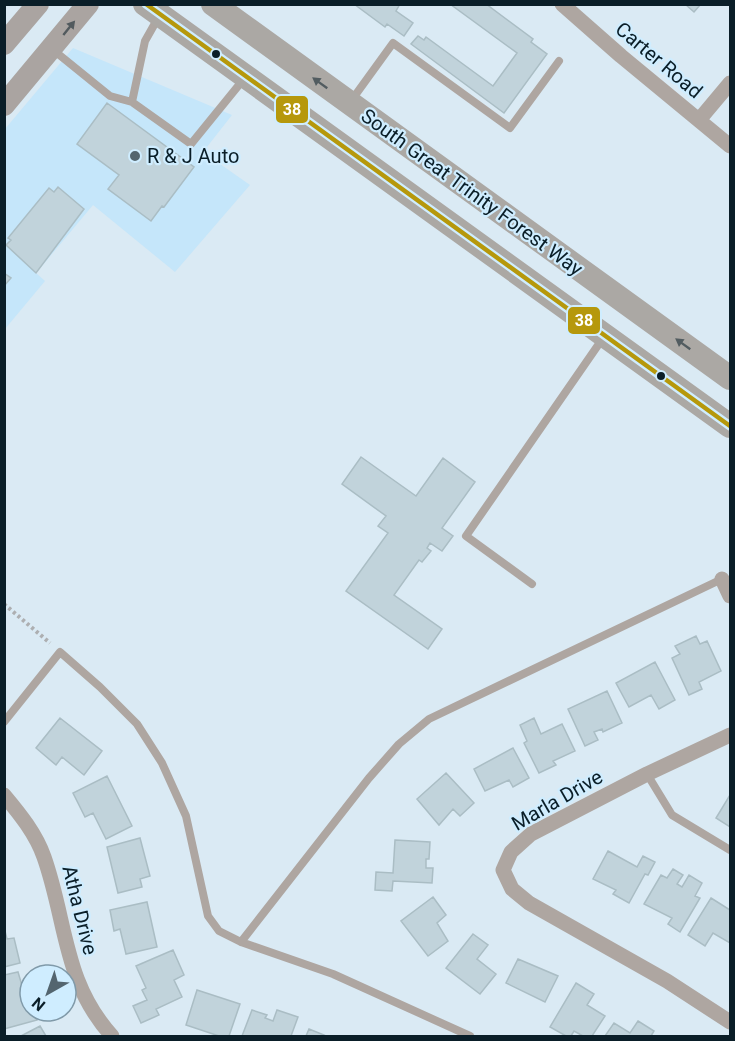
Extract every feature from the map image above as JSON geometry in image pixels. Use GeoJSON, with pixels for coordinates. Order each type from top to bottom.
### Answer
{"type":"FeatureCollection","features":[{"type":"Feature","properties":{"kind":"main road"},"geometry":{"type":"LineString","coordinates":[[4,44],[38,4]]}},
{"type":"Feature","properties":{"kind":"main road"},"geometry":{"type":"LineString","coordinates":[[4,105],[88,4]]}},
{"type":"Feature","properties":{"kind":"main road","name":"South Great Trinity Forest Way"},"geometry":{"type":"LineString","coordinates":[[218,6],[730,378]]}},
{"type":"Feature","properties":{"kind":"main road","name":"South Great Trinity Forest Way"},"geometry":{"type":"LineString","coordinates":[[153,10],[606,334],[730,426]]}},
{"type":"Feature","properties":{"kind":"street","name":"Carter Road"},"geometry":{"type":"LineString","coordinates":[[562,4],[730,146]]}},
{"type":"Feature","properties":{"kind":"street"},"geometry":{"type":"LineString","coordinates":[[699,120],[730,83]]}},
{"type":"Feature","properties":{"kind":"street"},"geometry":{"type":"LineString","coordinates":[[722,579],[730,596]]}},
{"type":"Feature","properties":{"kind":"street","name":"Marla Drive"},"geometry":{"type":"LineString","coordinates":[[730,735],[647,774],[531,834],[511,852],[503,870],[512,889],[529,903],[667,981],[730,1022]]}},
{"type":"Feature","properties":{"kind":"street","name":"Atha Drive"},"geometry":{"type":"LineString","coordinates":[[4,795],[25,819],[44,855],[70,962],[83,996],[101,1024],[112,1036]]}},
{"type":"Feature","properties":{"kind":"lane"},"geometry":{"type":"LineString","coordinates":[[132,102],[153,10]]}},
{"type":"Feature","properties":{"kind":"lane"},"geometry":{"type":"LineString","coordinates":[[349,103],[393,43],[510,128],[559,61]]}},
{"type":"Feature","properties":{"kind":"lane"},"geometry":{"type":"LineString","coordinates":[[52,49],[110,96],[132,102],[191,144],[245,76]]}},
{"type":"Feature","properties":{"kind":"lane"},"geometry":{"type":"LineString","coordinates":[[532,584],[466,536],[606,334]]}},
{"type":"Feature","properties":{"kind":"lane"},"geometry":{"type":"LineString","coordinates":[[241,942],[369,778],[399,744],[429,719],[722,579]]}},
{"type":"Feature","properties":{"kind":"lane"},"geometry":{"type":"LineString","coordinates":[[4,722],[60,652],[137,724],[162,763],[186,816],[208,916],[219,931],[241,942],[333,974],[470,1036]]}},
{"type":"Feature","properties":{"kind":"lane"},"geometry":{"type":"LineString","coordinates":[[647,774],[672,815],[730,850]]}},
{"type":"Feature","properties":{"kind":"path"},"geometry":{"type":"LineString","coordinates":[[4,604],[60,652]]}},
{"type":"Feature","properties":{"kind":"shaded area"},"geometry":{"type":"Polygon","coordinates":[[[73,48],[232,115],[203,152],[250,185],[175,272],[93,205],[36,273],[45,281],[5,329],[5,129],[73,48]]]}},
{"type":"Feature","properties":{"kind":"building"},"geometry":{"type":"Polygon","coordinates":[[[354,4],[400,4],[396,11],[413,23],[404,36],[387,24],[385,27],[354,4]]]}},
{"type":"Feature","properties":{"kind":"building"},"geometry":{"type":"Polygon","coordinates":[[[450,4],[486,4],[533,39],[531,42],[547,54],[504,113],[411,44],[418,36],[424,40],[426,37],[493,86],[517,53],[450,4]]]}},
{"type":"Feature","properties":{"kind":"building"},"geometry":{"type":"Polygon","coordinates":[[[685,4],[701,4],[694,12],[685,4]]]}},
{"type":"Feature","properties":{"kind":"building","name":"R & J Auto"},"geometry":{"type":"Polygon","coordinates":[[[107,103],[194,167],[151,221],[108,189],[119,175],[77,144],[107,103]]]}},
{"type":"Feature","properties":{"kind":"building"},"geometry":{"type":"Polygon","coordinates":[[[58,187],[84,209],[36,273],[6,245],[11,240],[8,238],[49,188],[54,192],[58,187]]]}},
{"type":"Feature","properties":{"kind":"building"},"geometry":{"type":"Polygon","coordinates":[[[4,273],[11,278],[4,286],[4,273]]]}},
{"type":"Feature","properties":{"kind":"building"},"geometry":{"type":"Polygon","coordinates":[[[361,457],[416,496],[443,458],[475,482],[442,528],[453,536],[442,551],[430,543],[427,548],[431,551],[422,562],[419,560],[394,595],[442,629],[428,649],[346,591],[388,533],[378,526],[386,516],[342,484],[361,457]]]}},
{"type":"Feature","properties":{"kind":"building"},"geometry":{"type":"Polygon","coordinates":[[[696,636],[700,644],[707,641],[721,671],[699,682],[702,689],[689,695],[672,658],[680,654],[675,646],[696,636]]]}},
{"type":"Feature","properties":{"kind":"building"},"geometry":{"type":"Polygon","coordinates":[[[655,662],[675,700],[659,709],[651,695],[629,707],[616,683],[655,662]]]}},
{"type":"Feature","properties":{"kind":"building"},"geometry":{"type":"Polygon","coordinates":[[[607,691],[622,723],[603,732],[602,729],[594,732],[598,740],[585,746],[568,709],[607,691]]]}},
{"type":"Feature","properties":{"kind":"building"},"geometry":{"type":"Polygon","coordinates":[[[60,718],[102,751],[84,775],[62,757],[56,765],[36,748],[60,718]]]}},
{"type":"Feature","properties":{"kind":"building"},"geometry":{"type":"Polygon","coordinates":[[[534,718],[541,734],[562,724],[575,751],[553,761],[556,765],[539,773],[524,743],[527,741],[520,725],[534,718]]]}},
{"type":"Feature","properties":{"kind":"building"},"geometry":{"type":"Polygon","coordinates":[[[513,748],[529,778],[513,787],[509,780],[485,791],[474,769],[513,748]]]}},
{"type":"Feature","properties":{"kind":"building"},"geometry":{"type":"Polygon","coordinates":[[[446,773],[474,803],[460,816],[453,809],[439,825],[417,799],[446,773]]]}},
{"type":"Feature","properties":{"kind":"building"},"geometry":{"type":"Polygon","coordinates":[[[107,776],[132,826],[106,839],[93,813],[85,817],[73,793],[107,776]]]}},
{"type":"Feature","properties":{"kind":"building"},"geometry":{"type":"Polygon","coordinates":[[[730,795],[730,827],[716,818],[730,795]]]}},
{"type":"Feature","properties":{"kind":"building"},"geometry":{"type":"Polygon","coordinates":[[[140,838],[150,876],[140,879],[142,887],[118,893],[107,847],[140,838]]]}},
{"type":"Feature","properties":{"kind":"building"},"geometry":{"type":"Polygon","coordinates":[[[395,840],[430,842],[426,868],[433,868],[432,883],[393,881],[392,891],[375,890],[376,872],[393,873],[395,840]]]}},
{"type":"Feature","properties":{"kind":"building"},"geometry":{"type":"Polygon","coordinates":[[[608,851],[637,867],[643,856],[655,862],[648,875],[645,874],[629,903],[613,894],[616,890],[593,879],[608,851]]]}},
{"type":"Feature","properties":{"kind":"building"},"geometry":{"type":"Polygon","coordinates":[[[673,869],[683,875],[677,884],[682,887],[689,875],[702,883],[695,896],[700,898],[680,932],[668,924],[672,918],[644,904],[661,875],[667,878],[673,869]]]}},
{"type":"Feature","properties":{"kind":"building"},"geometry":{"type":"Polygon","coordinates":[[[433,897],[446,915],[437,923],[448,941],[428,956],[401,921],[433,897]]]}},
{"type":"Feature","properties":{"kind":"building"},"geometry":{"type":"Polygon","coordinates":[[[711,898],[730,910],[730,943],[713,933],[705,946],[688,935],[711,898]]]}},
{"type":"Feature","properties":{"kind":"building"},"geometry":{"type":"Polygon","coordinates":[[[147,902],[157,947],[126,954],[120,929],[114,931],[110,910],[147,902]]]}},
{"type":"Feature","properties":{"kind":"building"},"geometry":{"type":"Polygon","coordinates":[[[4,927],[7,939],[14,938],[20,963],[4,967],[4,927]]]}},
{"type":"Feature","properties":{"kind":"building"},"geometry":{"type":"Polygon","coordinates":[[[473,934],[488,945],[477,959],[496,974],[480,994],[446,968],[473,934]]]}},
{"type":"Feature","properties":{"kind":"building"},"geometry":{"type":"Polygon","coordinates":[[[173,950],[184,975],[174,980],[182,997],[156,1009],[159,1015],[141,1023],[133,1006],[147,1000],[142,990],[146,988],[136,966],[173,950]]]}},
{"type":"Feature","properties":{"kind":"building"},"geometry":{"type":"Polygon","coordinates":[[[518,959],[558,976],[545,1002],[506,983],[518,959]]]}},
{"type":"Feature","properties":{"kind":"building"},"geometry":{"type":"Polygon","coordinates":[[[18,972],[18,1023],[26,1023],[4,1029],[4,975],[18,972]]]}},
{"type":"Feature","properties":{"kind":"building"},"geometry":{"type":"Polygon","coordinates":[[[576,983],[594,994],[587,1005],[605,1016],[592,1036],[583,1036],[574,1031],[571,1036],[566,1036],[550,1027],[576,983]]]}},
{"type":"Feature","properties":{"kind":"building"},"geometry":{"type":"Polygon","coordinates":[[[197,990],[240,1004],[229,1036],[219,1036],[186,1025],[197,990]]]}},
{"type":"Feature","properties":{"kind":"building"},"geometry":{"type":"Polygon","coordinates":[[[252,1010],[267,1015],[265,1018],[273,1021],[277,1010],[298,1017],[291,1036],[242,1036],[252,1010]]]}},
{"type":"Feature","properties":{"kind":"building"},"geometry":{"type":"Polygon","coordinates":[[[638,1021],[654,1031],[651,1036],[605,1036],[614,1023],[630,1033],[638,1021]]]}},
{"type":"Feature","properties":{"kind":"building"},"geometry":{"type":"Polygon","coordinates":[[[40,1026],[46,1036],[21,1036],[40,1026]]]}},
{"type":"Feature","properties":{"kind":"building"},"geometry":{"type":"Polygon","coordinates":[[[309,1029],[324,1035],[306,1036],[309,1029]]]}},
{"type":"Feature","properties":{"kind":"transit line","name":"38"},"geometry":{"type":"LineString","coordinates":[[146,4],[730,426]]}},
{"type":"Feature","properties":{"kind":"place","name":"R & J Auto"},"geometry":{"type":"Point","coordinates":[135,156]}}]}
